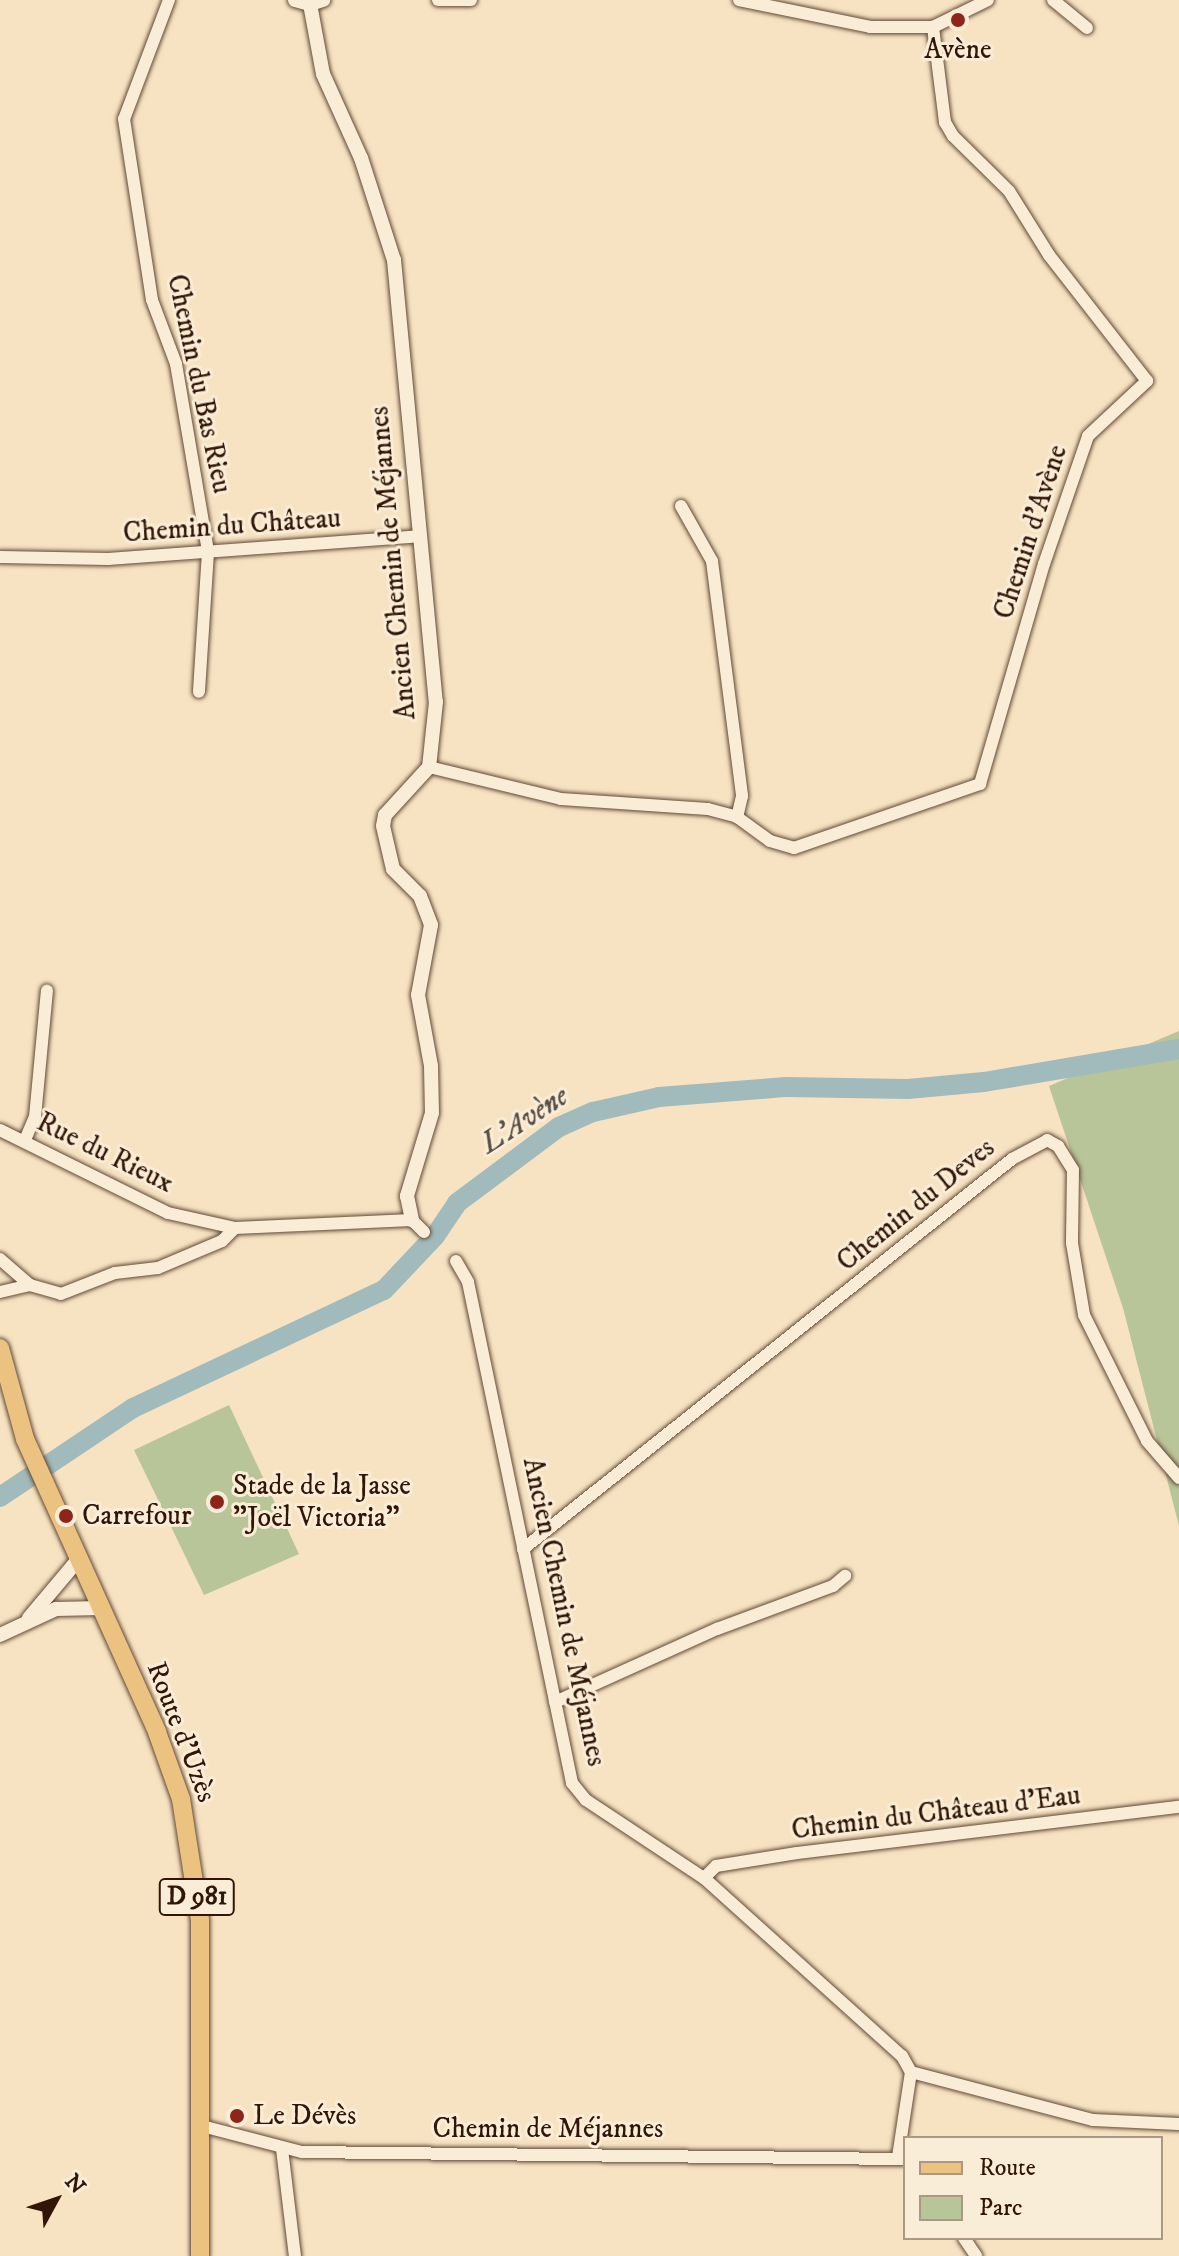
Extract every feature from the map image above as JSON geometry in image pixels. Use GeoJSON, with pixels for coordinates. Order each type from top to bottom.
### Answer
{"type":"FeatureCollection","features":[{"type":"Feature","properties":{"kind":"main road","name":"Route d'Uzès"},"geometry":{"type":"LineString","coordinates":[[0,1348],[25,1439],[172,1772],[193,1858],[200,1920],[200,2256]]}},
{"type":"Feature","properties":{"kind":"street","name":"Chemin du Bas Rieu"},"geometry":{"type":"LineString","coordinates":[[169,0],[124,119],[152,300],[179,379],[208,552],[199,692]]}},
{"type":"Feature","properties":{"kind":"street"},"geometry":{"type":"LineString","coordinates":[[295,0],[316,2]]}},
{"type":"Feature","properties":{"kind":"street"},"geometry":{"type":"LineString","coordinates":[[438,0],[471,0]]}},
{"type":"Feature","properties":{"kind":"street"},"geometry":{"type":"LineString","coordinates":[[739,0],[870,27],[933,27],[988,0]]}},
{"type":"Feature","properties":{"kind":"street"},"geometry":{"type":"LineString","coordinates":[[1053,0],[1087,28]]}},
{"type":"Feature","properties":{"kind":"street","name":"Ancien Chemin de Méjannes"},"geometry":{"type":"LineString","coordinates":[[316,2],[323,74],[361,158],[394,260],[436,702],[429,767]]}},
{"type":"Feature","properties":{"kind":"street","name":"Chemin d'Avène"},"geometry":{"type":"LineString","coordinates":[[429,767],[561,799],[708,809],[737,817],[770,841],[794,848],[980,784],[1044,564],[1088,436],[1147,381],[1049,255],[1009,191],[953,136],[945,122],[933,27]]}},
{"type":"Feature","properties":{"kind":"street"},"geometry":{"type":"LineString","coordinates":[[681,506],[712,561],[740,781],[737,817]]}},
{"type":"Feature","properties":{"kind":"street","name":"Chemin du Château"},"geometry":{"type":"LineString","coordinates":[[0,557],[108,559],[419,536]]}},
{"type":"Feature","properties":{"kind":"street"},"geometry":{"type":"LineString","coordinates":[[424,1232],[412,1220],[407,1196],[432,1113],[431,1066],[418,995],[431,925],[420,896],[393,869],[383,826],[385,815],[429,767]]}},
{"type":"Feature","properties":{"kind":"street"},"geometry":{"type":"LineString","coordinates":[[25,1140],[35,1117],[47,991]]}},
{"type":"Feature","properties":{"kind":"street","name":"Rue du Rieux"},"geometry":{"type":"LineString","coordinates":[[0,1130],[168,1213],[235,1228],[412,1220]]}},
{"type":"Feature","properties":{"kind":"street","name":"Chemin du Deves"},"geometry":{"type":"LineString","coordinates":[[523,1549],[1012,1159],[1047,1140],[1063,1151],[1073,1170],[1072,1243],[1084,1315],[1147,1441],[1179,1478]]}},
{"type":"Feature","properties":{"kind":"street"},"geometry":{"type":"LineString","coordinates":[[0,1259],[30,1285],[61,1294],[115,1273],[158,1268],[222,1241],[235,1228]]}},
{"type":"Feature","properties":{"kind":"street","name":"Ancien Chemin de Méjannes"},"geometry":{"type":"LineString","coordinates":[[456,1261],[468,1282],[555,1702],[578,1793],[704,1878],[902,2056],[911,2072]]}},
{"type":"Feature","properties":{"kind":"street"},"geometry":{"type":"LineString","coordinates":[[0,1292],[30,1285]]}},
{"type":"Feature","properties":{"kind":"street"},"geometry":{"type":"LineString","coordinates":[[29,1618],[77,1561]]}},
{"type":"Feature","properties":{"kind":"street"},"geometry":{"type":"LineString","coordinates":[[555,1702],[717,1629],[833,1586],[845,1576]]}},
{"type":"Feature","properties":{"kind":"street"},"geometry":{"type":"LineString","coordinates":[[0,1635],[29,1618],[56,1609],[101,1608]]}},
{"type":"Feature","properties":{"kind":"street","name":"Chemin du Château d'Eau"},"geometry":{"type":"LineString","coordinates":[[704,1878],[716,1866],[770,1857],[1179,1807]]}},
{"type":"Feature","properties":{"kind":"street"},"geometry":{"type":"LineString","coordinates":[[904,2136],[911,2072],[1093,2120],[1179,2124]]}},
{"type":"Feature","properties":{"kind":"street","name":"Chemin de Méjannes"},"geometry":{"type":"LineString","coordinates":[[202,2126],[282,2149],[901,2158]]}},
{"type":"Feature","properties":{"kind":"street"},"geometry":{"type":"LineString","coordinates":[[282,2149],[295,2256]]}},
{"type":"Feature","properties":{"kind":"green space"},"geometry":{"type":"Polygon","coordinates":[[[1179,1031],[1179,1526],[1123,1308],[1049,1086],[1179,1031]]]}},
{"type":"Feature","properties":{"kind":"green space","name":"Stade de la Jasse \"Joël Victoria\""},"geometry":{"type":"Polygon","coordinates":[[[229,1405],[299,1554],[204,1595],[134,1450],[229,1405]]]}},
{"type":"Feature","properties":{"kind":"waterway","name":"L'Avène"},"geometry":{"type":"LineString","coordinates":[[0,1497],[133,1408],[384,1290],[435,1236],[457,1203],[559,1127],[593,1112],[659,1097],[785,1087],[908,1089],[984,1082],[1179,1049]]}},
{"type":"Feature","properties":{"kind":"place","name":"Avène"},"geometry":{"type":"Point","coordinates":[958,20]}},
{"type":"Feature","properties":{"kind":"place","name":"Stade de la Jasse \"Joël Victoria\""},"geometry":{"type":"Point","coordinates":[217,1502]}},
{"type":"Feature","properties":{"kind":"place","name":"Carrefour"},"geometry":{"type":"Point","coordinates":[66,1516]}},
{"type":"Feature","properties":{"kind":"place","name":"Le Dévès"},"geometry":{"type":"Point","coordinates":[237,2116]}}]}
